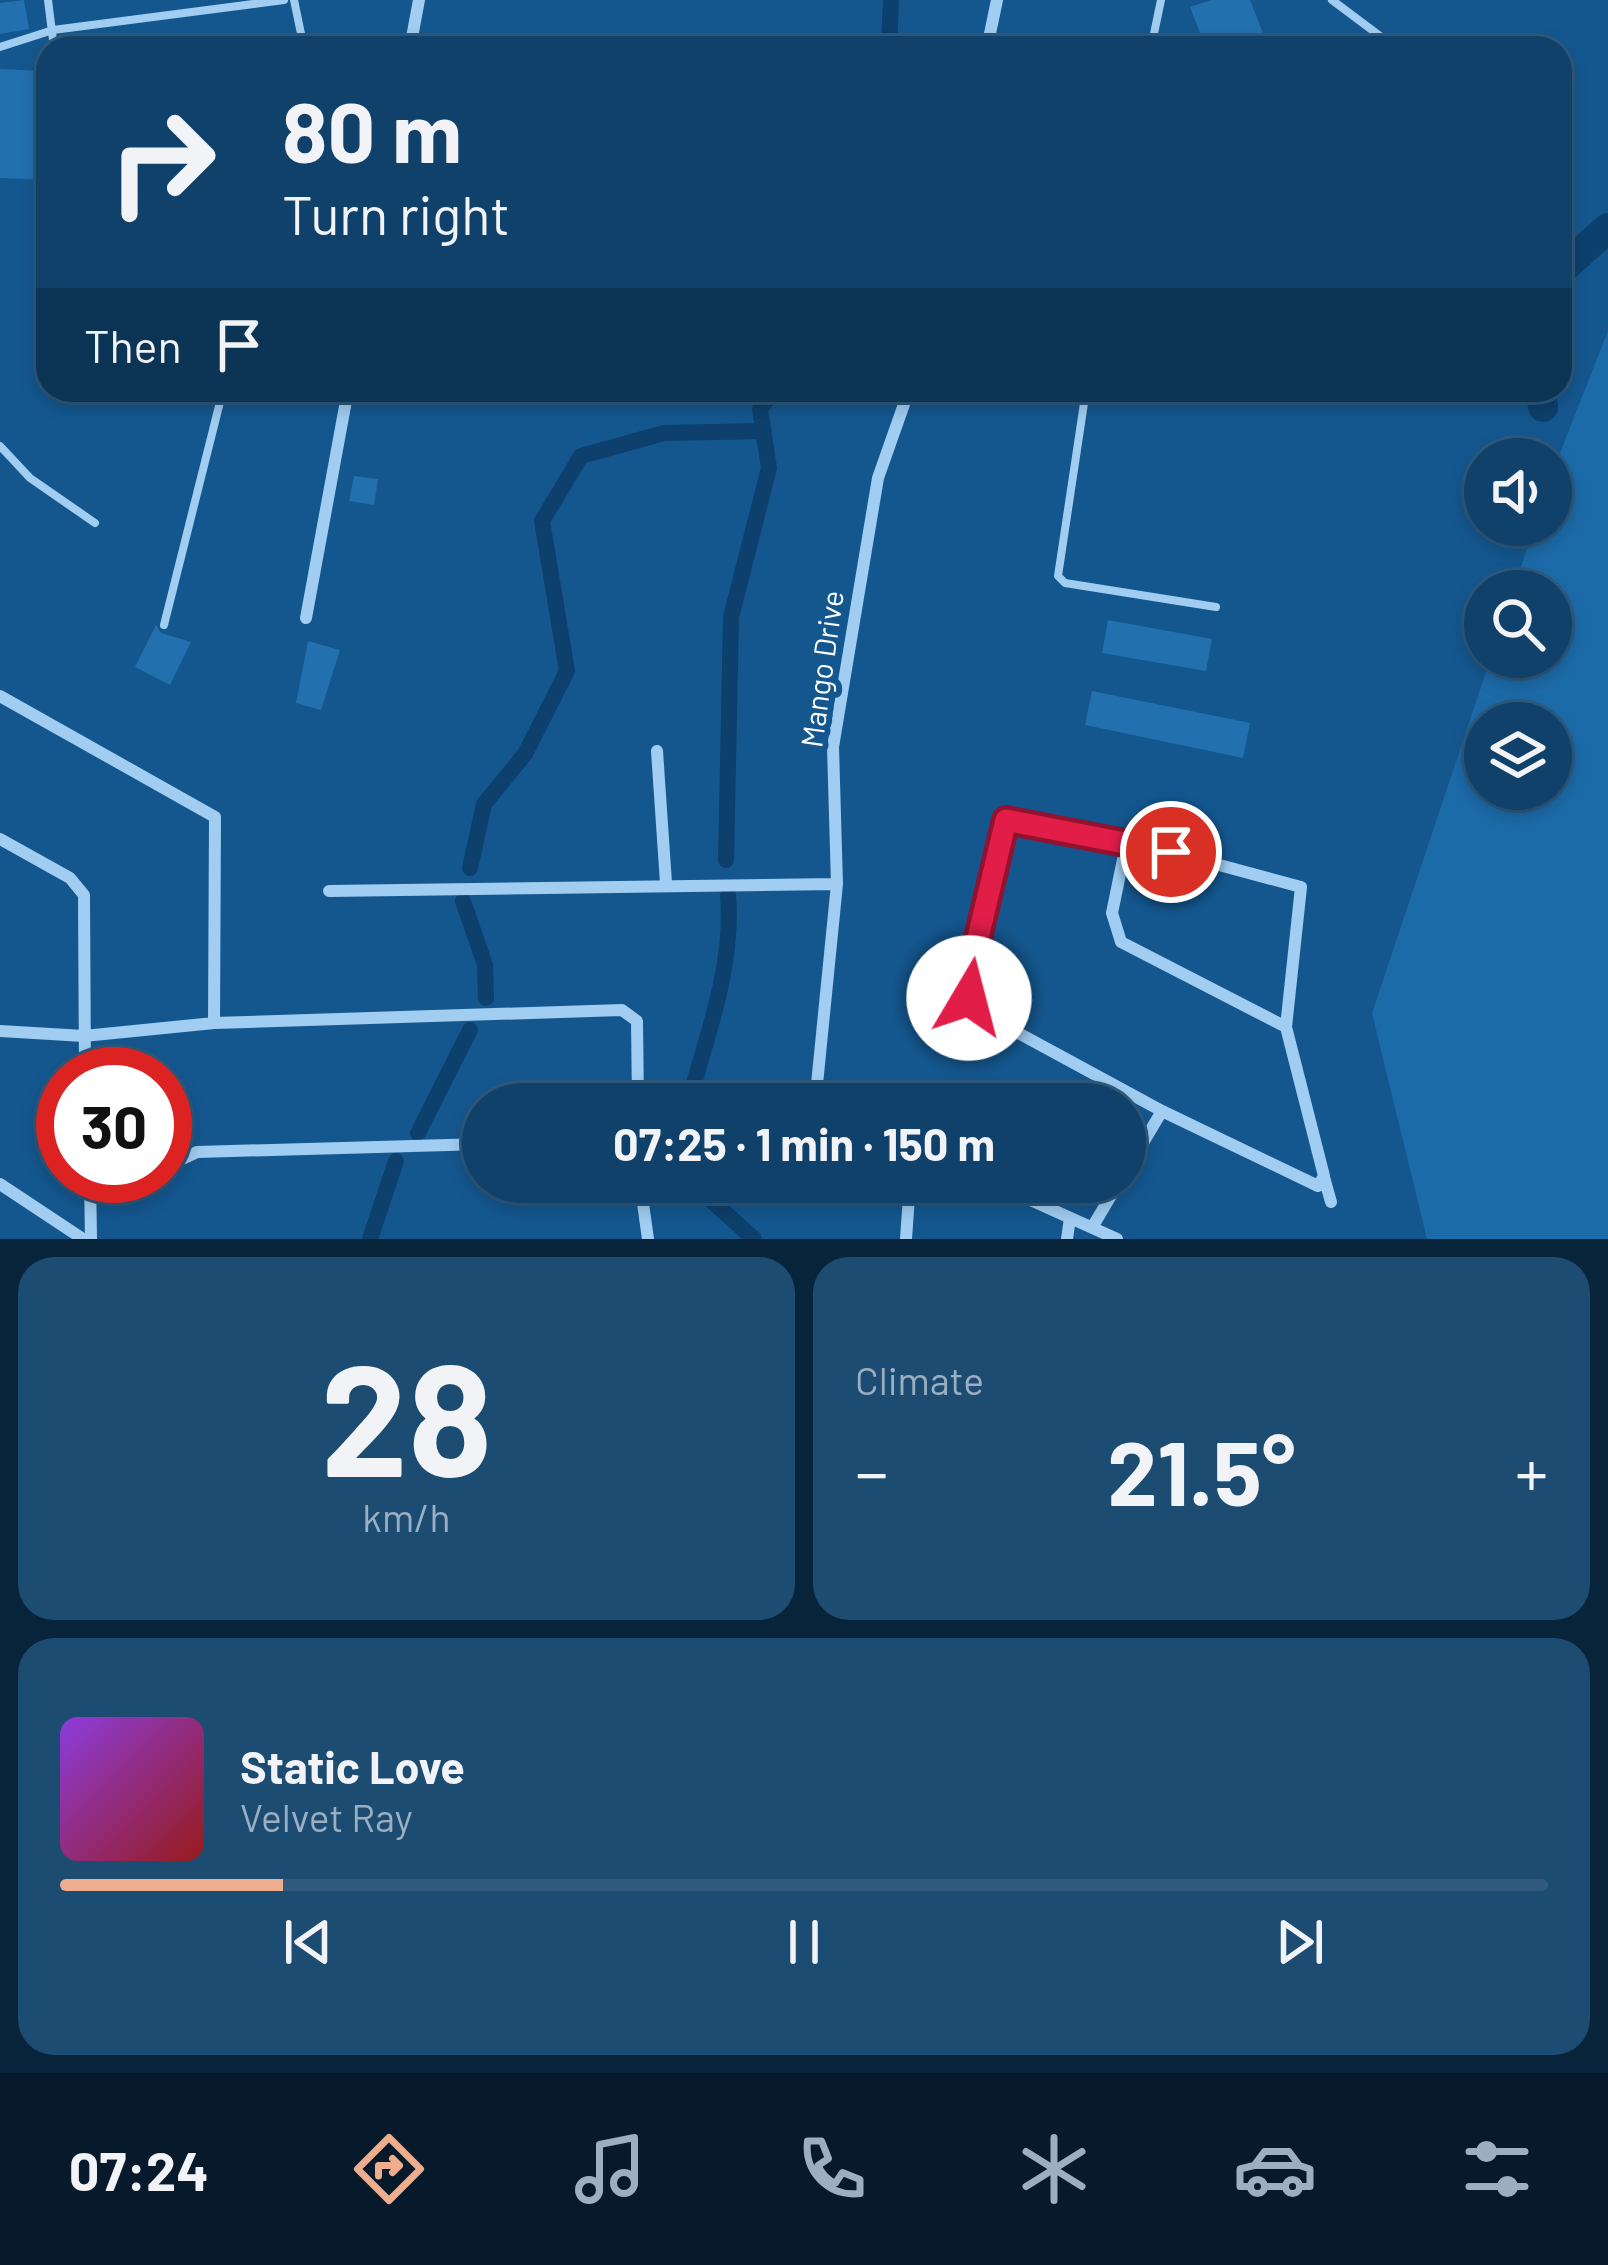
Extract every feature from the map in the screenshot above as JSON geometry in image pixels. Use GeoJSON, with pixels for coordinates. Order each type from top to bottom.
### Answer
{"type":"FeatureCollection","features":[{"type":"Feature","properties":{"kind":"street"},"geometry":{"type":"LineString","coordinates":[[412,36],[419,0]]}},
{"type":"Feature","properties":{"kind":"street"},"geometry":{"type":"LineString","coordinates":[[989,36],[997,0]]}},
{"type":"Feature","properties":{"kind":"street"},"geometry":{"type":"LineString","coordinates":[[306,617],[346,402]]}},
{"type":"Feature","properties":{"kind":"street","name":"Mango Drive"},"geometry":{"type":"LineString","coordinates":[[817,1083],[837,884],[833,747],[878,478],[905,402]]}},
{"type":"Feature","properties":{"kind":"street"},"geometry":{"type":"LineString","coordinates":[[0,696],[215,817],[214,1022]]}},
{"type":"Feature","properties":{"kind":"street"},"geometry":{"type":"LineString","coordinates":[[657,751],[666,883]]}},
{"type":"Feature","properties":{"kind":"street"},"geometry":{"type":"LineString","coordinates":[[1324,1176],[1313,1187],[988,1021],[969,998],[967,984],[1006,820],[1127,840],[1300,886],[1286,1027],[1331,1202]]}},
{"type":"Feature","properties":{"kind":"street"},"geometry":{"type":"LineString","coordinates":[[0,839],[70,878],[84,895],[88,914],[85,1047]]}},
{"type":"Feature","properties":{"kind":"street"},"geometry":{"type":"LineString","coordinates":[[1127,840],[1112,914],[1121,942],[1286,1027]]}},
{"type":"Feature","properties":{"kind":"street"},"geometry":{"type":"LineString","coordinates":[[329,891],[837,884]]}},
{"type":"Feature","properties":{"kind":"street"},"geometry":{"type":"LineString","coordinates":[[0,1031],[84,1036],[214,1022],[622,1010],[637,1021],[638,1083]]}},
{"type":"Feature","properties":{"kind":"street"},"geometry":{"type":"LineString","coordinates":[[1146,1138],[1162,1111]]}},
{"type":"Feature","properties":{"kind":"street"},"geometry":{"type":"LineString","coordinates":[[192,1154],[462,1145]]}},
{"type":"Feature","properties":{"kind":"street"},"geometry":{"type":"LineString","coordinates":[[0,1184],[87,1239],[91,1203]]}},
{"type":"Feature","properties":{"kind":"street"},"geometry":{"type":"LineString","coordinates":[[643,1203],[648,1239]]}},
{"type":"Feature","properties":{"kind":"street"},"geometry":{"type":"LineString","coordinates":[[906,1239],[909,1203]]}},
{"type":"Feature","properties":{"kind":"street"},"geometry":{"type":"LineString","coordinates":[[1037,1203],[1117,1239]]}},
{"type":"Feature","properties":{"kind":"street"},"geometry":{"type":"LineString","coordinates":[[1093,1226],[1107,1203]]}},
{"type":"Feature","properties":{"kind":"street"},"geometry":{"type":"LineString","coordinates":[[1067,1239],[1070,1218]]}},
{"type":"Feature","properties":{"kind":"lane"},"geometry":{"type":"LineString","coordinates":[[48,0],[53,36]]}},
{"type":"Feature","properties":{"kind":"lane"},"geometry":{"type":"LineString","coordinates":[[0,46],[53,30],[284,0]]}},
{"type":"Feature","properties":{"kind":"lane"},"geometry":{"type":"LineString","coordinates":[[294,0],[302,36]]}},
{"type":"Feature","properties":{"kind":"lane"},"geometry":{"type":"LineString","coordinates":[[1154,36],[1161,0]]}},
{"type":"Feature","properties":{"kind":"lane"},"geometry":{"type":"LineString","coordinates":[[1332,0],[1380,36]]}},
{"type":"Feature","properties":{"kind":"lane"},"geometry":{"type":"LineString","coordinates":[[164,625],[220,402]]}},
{"type":"Feature","properties":{"kind":"lane"},"geometry":{"type":"LineString","coordinates":[[1085,402],[1060,580],[1216,607]]}},
{"type":"Feature","properties":{"kind":"lane"},"geometry":{"type":"LineString","coordinates":[[0,446],[29,478],[95,523]]}},
{"type":"Feature","properties":{"kind":"shaded area"},"geometry":{"type":"Polygon","coordinates":[[[1608,331],[1608,1239],[1427,1239],[1372,1013],[1464,738],[1464,810],[1572,810],[1572,702],[1476,702],[1484,678],[1572,678],[1572,570],[1520,570],[1528,546],[1572,546],[1572,438],[1566,438],[1608,331]]]}},
{"type":"Feature","properties":{"kind":"building"},"geometry":{"type":"Polygon","coordinates":[[[24,0],[29,29],[0,34],[0,3],[24,0]]]}},
{"type":"Feature","properties":{"kind":"building"},"geometry":{"type":"Polygon","coordinates":[[[1211,0],[1250,0],[1264,36],[1201,36],[1190,7],[1211,0]]]}},
{"type":"Feature","properties":{"kind":"building"},"geometry":{"type":"Polygon","coordinates":[[[0,69],[36,71],[36,180],[0,178],[0,69]]]}},
{"type":"Feature","properties":{"kind":"building"},"geometry":{"type":"Polygon","coordinates":[[[354,476],[378,479],[374,505],[349,501],[354,476]]]}},
{"type":"Feature","properties":{"kind":"building"},"geometry":{"type":"Polygon","coordinates":[[[1108,620],[1212,639],[1206,671],[1102,653],[1108,620]]]}},
{"type":"Feature","properties":{"kind":"building"},"geometry":{"type":"Polygon","coordinates":[[[156,625],[161,633],[191,642],[170,685],[135,667],[156,625]]]}},
{"type":"Feature","properties":{"kind":"building"},"geometry":{"type":"Polygon","coordinates":[[[308,641],[340,650],[321,710],[296,703],[308,641]]]}},
{"type":"Feature","properties":{"kind":"building"},"geometry":{"type":"Polygon","coordinates":[[[1092,691],[1250,723],[1243,758],[1085,725],[1092,691]]]}},
{"type":"Feature","properties":{"kind":"waterway"},"geometry":{"type":"LineString","coordinates":[[890,36],[891,0]]}},
{"type":"Feature","properties":{"kind":"waterway"},"geometry":{"type":"LineString","coordinates":[[1572,260],[1608,228]]}},
{"type":"Feature","properties":{"kind":"waterway"},"geometry":{"type":"LineString","coordinates":[[726,860],[731,617],[769,468],[760,409],[765,402]]}},
{"type":"Feature","properties":{"kind":"waterway"},"geometry":{"type":"LineString","coordinates":[[1542,402],[1543,407]]}},
{"type":"Feature","properties":{"kind":"waterway"},"geometry":{"type":"LineString","coordinates":[[470,868],[484,804],[525,754],[567,671],[542,521],[581,456],[664,433],[764,431]]}},
{"type":"Feature","properties":{"kind":"waterway"},"geometry":{"type":"LineString","coordinates":[[694,1083],[723,974],[728,895]]}},
{"type":"Feature","properties":{"kind":"waterway"},"geometry":{"type":"LineString","coordinates":[[463,901],[485,965],[486,998]]}},
{"type":"Feature","properties":{"kind":"waterway"},"geometry":{"type":"LineString","coordinates":[[418,1133],[470,1030]]}},
{"type":"Feature","properties":{"kind":"waterway"},"geometry":{"type":"LineString","coordinates":[[370,1239],[396,1161]]}},
{"type":"Feature","properties":{"kind":"waterway"},"geometry":{"type":"LineString","coordinates":[[714,1203],[754,1239]]}},
{"type":"Feature","properties":{"kind":"route"},"geometry":{"type":"LineString","coordinates":[[969,998],[967,984],[1006,820],[1171,852]]}}]}
